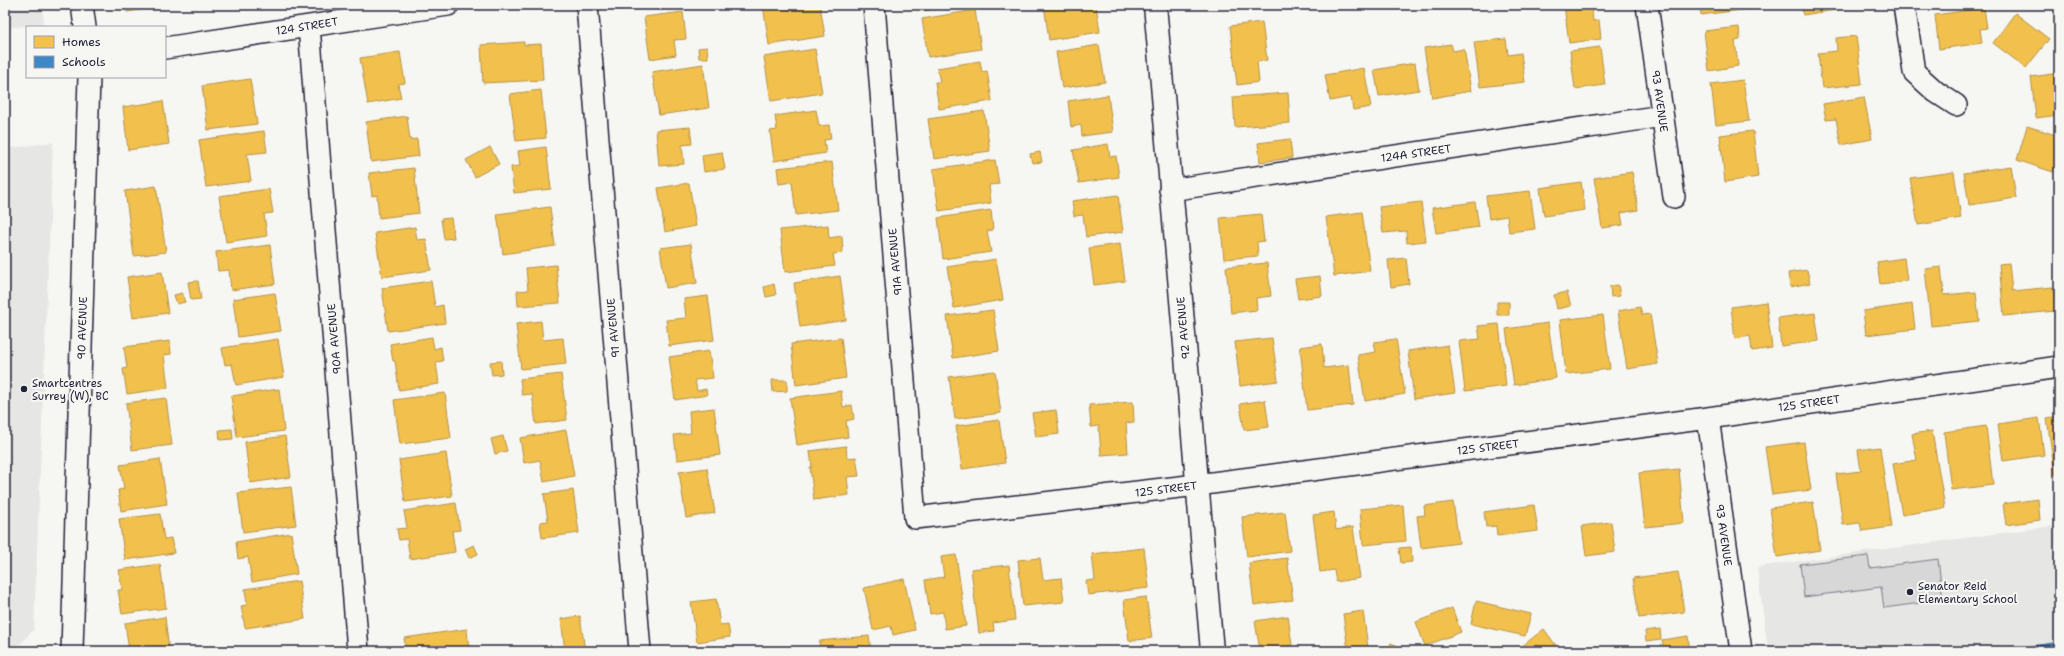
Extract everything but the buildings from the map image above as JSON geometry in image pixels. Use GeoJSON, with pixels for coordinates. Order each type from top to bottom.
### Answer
{"type":"FeatureCollection","features":[{"type":"Feature","properties":{"kind":"street"},"geometry":{"type":"LineString","coordinates":[[82,5],[85,26]]}},
{"type":"Feature","properties":{"kind":"street","name":"124 STREET"},"geometry":{"type":"LineString","coordinates":[[166,48],[448,5]]}},
{"type":"Feature","properties":{"kind":"street","name":"91 AVENUE"},"geometry":{"type":"LineString","coordinates":[[587,5],[640,651]]}},
{"type":"Feature","properties":{"kind":"street","name":"91A AVENUE"},"geometry":{"type":"LineString","coordinates":[[874,5],[915,518]]}},
{"type":"Feature","properties":{"kind":"street","name":"92 AVENUE"},"geometry":{"type":"LineString","coordinates":[[1155,5],[1170,190],[1212,651]]}},
{"type":"Feature","properties":{"kind":"street","name":"93 AVENUE"},"geometry":{"type":"LineString","coordinates":[[1647,5],[1674,197]]}},
{"type":"Feature","properties":{"kind":"street"},"geometry":{"type":"LineString","coordinates":[[1904,5],[1914,72],[1936,92],[1956,105]]}},
{"type":"Feature","properties":{"kind":"street","name":"90A AVENUE"},"geometry":{"type":"LineString","coordinates":[[309,26],[358,651]]}},
{"type":"Feature","properties":{"kind":"street","name":"90 AVENUE"},"geometry":{"type":"LineString","coordinates":[[72,651],[89,78]]}},
{"type":"Feature","properties":{"kind":"street","name":"124A STREET"},"geometry":{"type":"LineString","coordinates":[[1170,190],[1662,116]]}},
{"type":"Feature","properties":{"kind":"street","name":"125 STREET"},"geometry":{"type":"LineString","coordinates":[[915,518],[1197,485],[1708,418],[2059,367]]}},
{"type":"Feature","properties":{"kind":"street","name":"93 AVENUE"},"geometry":{"type":"LineString","coordinates":[[1708,418],[1741,651]]}},
{"type":"Feature","properties":{"kind":"shaded area"},"geometry":{"type":"Polygon","coordinates":[[[5,5],[42,5],[44,24],[5,28],[5,5]]]}},
{"type":"Feature","properties":{"kind":"shaded area","name":"Smartcentres Surrey (W), BC"},"geometry":{"type":"Polygon","coordinates":[[[53,142],[34,629],[20,644],[5,647],[5,149],[53,142]]]}},
{"type":"Feature","properties":{"kind":"shaded area","name":"Senator Reid Elementary School"},"geometry":{"type":"Polygon","coordinates":[[[2059,525],[2059,651],[1768,651],[1757,567],[2059,525]]]}},
{"type":"Feature","properties":{"kind":"shaded area"},"geometry":{"type":"Polygon","coordinates":[[[1868,556],[1870,568],[1938,559],[1943,600],[1884,608],[1881,587],[1804,597],[1800,564],[1868,556]]]}},
{"type":"Feature","properties":{"kind":"place","name":"Smartcentres Surrey (W), BC"},"geometry":{"type":"Point","coordinates":[24,389]}},
{"type":"Feature","properties":{"kind":"place","name":"Senator Reid Elementary School"},"geometry":{"type":"Point","coordinates":[1910,592]}}]}
